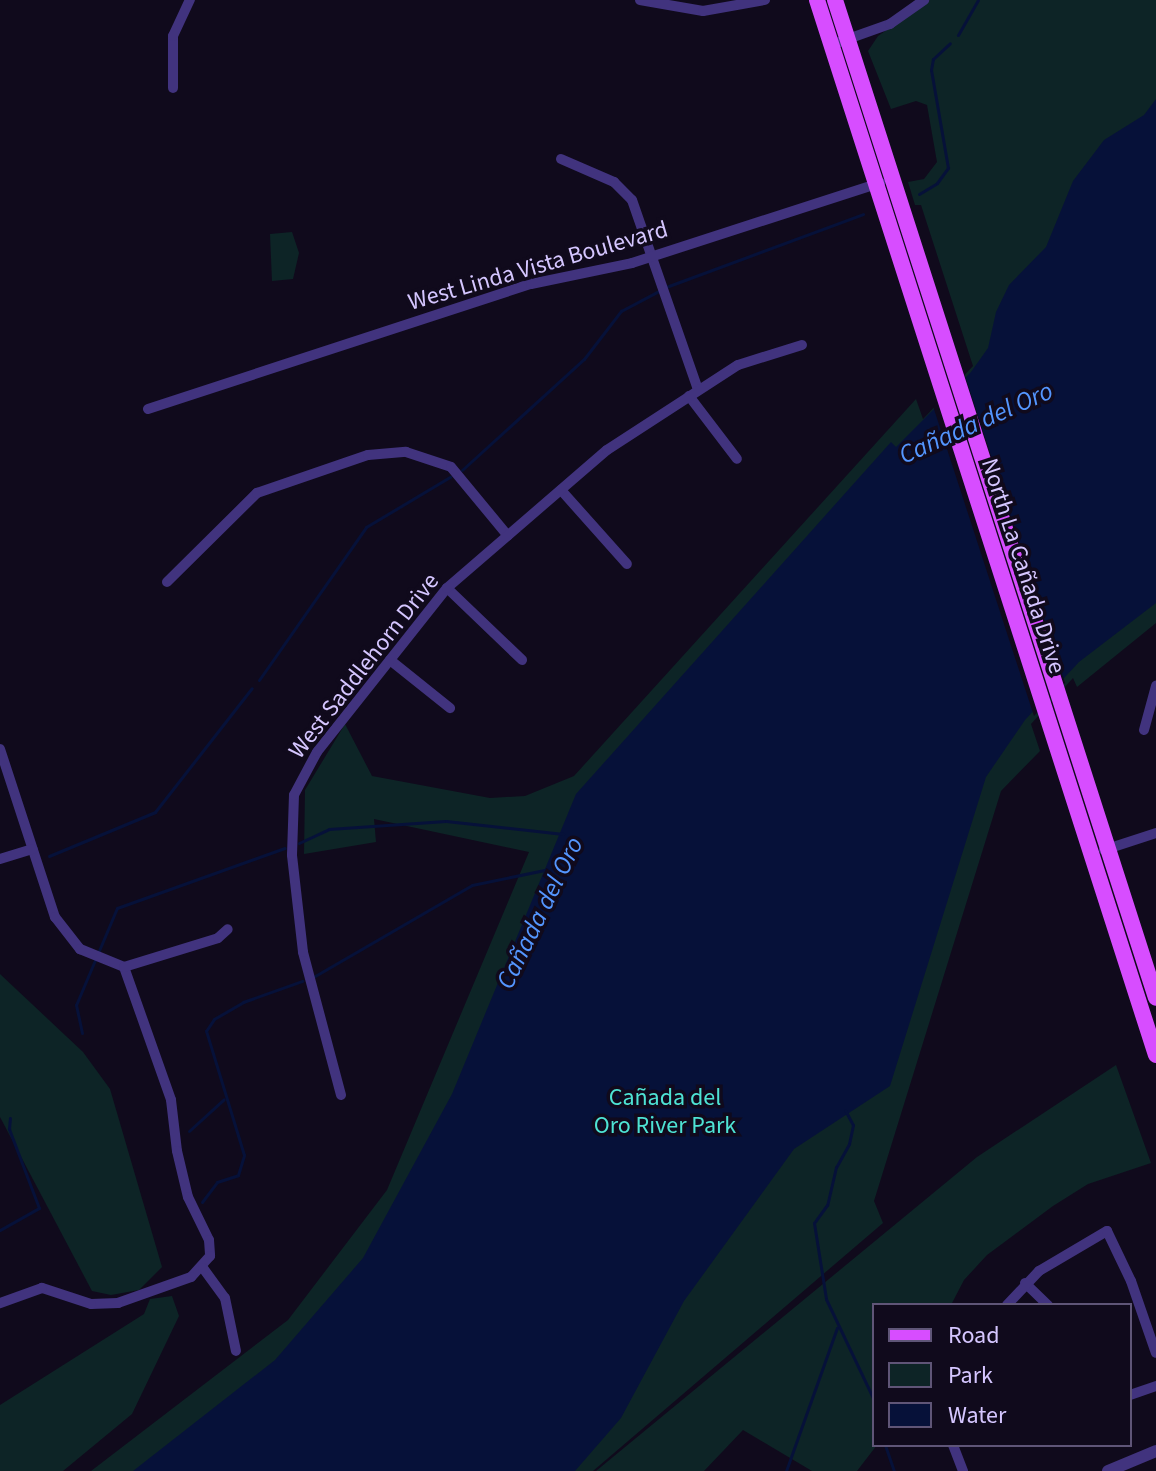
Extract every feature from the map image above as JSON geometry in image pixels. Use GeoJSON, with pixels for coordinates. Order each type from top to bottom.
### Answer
{"type":"FeatureCollection","features":[{"type":"Feature","properties":{"kind":"main road","name":"North La Cañada Drive"},"geometry":{"type":"LineString","coordinates":[[817,0],[1156,1055]]}},
{"type":"Feature","properties":{"kind":"main road","name":"North La Cañada Drive"},"geometry":{"type":"LineString","coordinates":[[835,0],[1156,998]]}},
{"type":"Feature","properties":{"kind":"street"},"geometry":{"type":"LineString","coordinates":[[173,88],[173,36],[190,0]]}},
{"type":"Feature","properties":{"kind":"street"},"geometry":{"type":"LineString","coordinates":[[640,0],[703,11],[765,0]]}},
{"type":"Feature","properties":{"kind":"street"},"geometry":{"type":"LineString","coordinates":[[831,45],[899,20],[924,0]]}},
{"type":"Feature","properties":{"kind":"street"},"geometry":{"type":"LineString","coordinates":[[561,159],[624,191],[653,257],[694,393],[737,459]]}},
{"type":"Feature","properties":{"kind":"street","name":"West Linda Vista Boulevard"},"geometry":{"type":"LineString","coordinates":[[148,409],[531,284],[653,257],[893,178]]}},
{"type":"Feature","properties":{"kind":"street","name":"West Saddlehorn Drive"},"geometry":{"type":"LineString","coordinates":[[341,1095],[303,952],[292,855],[294,795],[317,752],[447,588],[607,450],[738,365],[802,345]]}},
{"type":"Feature","properties":{"kind":"street"},"geometry":{"type":"LineString","coordinates":[[167,582],[257,493],[368,455],[406,452],[451,467],[508,536]]}},
{"type":"Feature","properties":{"kind":"street"},"geometry":{"type":"LineString","coordinates":[[561,490],[627,564]]}},
{"type":"Feature","properties":{"kind":"street"},"geometry":{"type":"LineString","coordinates":[[447,588],[522,660]]}},
{"type":"Feature","properties":{"kind":"street"},"geometry":{"type":"LineString","coordinates":[[390,660],[450,708]]}},
{"type":"Feature","properties":{"kind":"street"},"geometry":{"type":"LineString","coordinates":[[1144,730],[1156,686]]}},
{"type":"Feature","properties":{"kind":"street"},"geometry":{"type":"LineString","coordinates":[[0,749],[55,917],[80,949],[124,967],[218,938],[228,929]]}},
{"type":"Feature","properties":{"kind":"street"},"geometry":{"type":"LineString","coordinates":[[1090,854],[1156,833]]}},
{"type":"Feature","properties":{"kind":"street"},"geometry":{"type":"LineString","coordinates":[[0,859],[32,849]]}},
{"type":"Feature","properties":{"kind":"street"},"geometry":{"type":"LineString","coordinates":[[0,1303],[42,1288],[91,1304],[118,1303],[168,1288],[203,1268],[209,1240],[188,1197],[171,1100],[124,967]]}},
{"type":"Feature","properties":{"kind":"street"},"geometry":{"type":"LineString","coordinates":[[1009,1303],[1025,1283],[1107,1231],[1131,1281],[1156,1353]]}},
{"type":"Feature","properties":{"kind":"street"},"geometry":{"type":"LineString","coordinates":[[203,1268],[225,1298],[236,1351]]}},
{"type":"Feature","properties":{"kind":"street"},"geometry":{"type":"LineString","coordinates":[[1025,1283],[1046,1303]]}},
{"type":"Feature","properties":{"kind":"street"},"geometry":{"type":"LineString","coordinates":[[1132,1394],[1156,1386]]}},
{"type":"Feature","properties":{"kind":"street"},"geometry":{"type":"LineString","coordinates":[[954,1447],[963,1471]]}},
{"type":"Feature","properties":{"kind":"street"},"geometry":{"type":"LineString","coordinates":[[1108,1471],[1156,1451]]}},
{"type":"Feature","properties":{"kind":"street"},"geometry":{"type":"LineString","coordinates":[[1129,1464],[1156,1461]]}},
{"type":"Feature","properties":{"kind":"green space","name":"Cañada del Oro River Park"},"geometry":{"type":"Polygon","coordinates":[[[930,0],[1156,0],[1156,623],[1077,687],[1073,678],[1031,724],[1040,751],[1001,791],[874,1201],[883,1223],[593,1471],[91,1471],[288,1320],[387,1190],[529,852],[374,819],[376,842],[304,854],[305,790],[345,724],[372,776],[490,798],[525,796],[574,776],[916,399],[923,419],[973,366],[921,205],[915,205],[908,182],[924,179],[937,162],[927,105],[916,101],[891,109],[868,51],[878,36],[930,0]]]}},
{"type":"Feature","properties":{"kind":"green space"},"geometry":{"type":"Polygon","coordinates":[[[292,232],[299,253],[293,279],[272,281],[270,234],[292,232]]]}},
{"type":"Feature","properties":{"kind":"green space"},"geometry":{"type":"Polygon","coordinates":[[[0,974],[83,1052],[110,1089],[162,1267],[139,1290],[111,1295],[92,1291],[0,1117],[0,974]]]}},
{"type":"Feature","properties":{"kind":"green space"},"geometry":{"type":"Polygon","coordinates":[[[1116,1065],[1151,1163],[1088,1184],[1053,1206],[987,1255],[964,1280],[952,1303],[872,1303],[872,1447],[875,1447],[857,1471],[812,1471],[743,1430],[704,1471],[596,1471],[977,1157],[1116,1065]]]}},
{"type":"Feature","properties":{"kind":"green space"},"geometry":{"type":"Polygon","coordinates":[[[172,1296],[179,1316],[132,1414],[63,1471],[0,1471],[0,1405],[144,1314],[150,1299],[172,1296]]]}},
{"type":"Feature","properties":{"kind":"water","name":"Cañada del Oro River Park"},"geometry":{"type":"Polygon","coordinates":[[[1156,99],[1156,603],[1079,662],[1025,720],[986,777],[890,1086],[794,1149],[684,1301],[621,1418],[575,1471],[133,1471],[275,1360],[363,1258],[452,1094],[576,794],[891,442],[896,447],[971,372],[988,348],[996,312],[1009,285],[1046,247],[1073,181],[1104,140],[1144,115],[1156,99]]]}},
{"type":"Feature","properties":{"kind":"pier"},"geometry":{"type":"Polygon","coordinates":[[[964,373],[1065,683],[1034,716],[933,406],[964,373]]]}},
{"type":"Feature","properties":{"kind":"waterway"},"geometry":{"type":"LineString","coordinates":[[958,35],[978,0]]}},
{"type":"Feature","properties":{"kind":"waterway"},"geometry":{"type":"LineString","coordinates":[[919,194],[937,183],[948,168],[931,70],[933,59],[950,43]]}},
{"type":"Feature","properties":{"kind":"waterway"},"geometry":{"type":"LineString","coordinates":[[666,287],[863,214]]}},
{"type":"Feature","properties":{"kind":"waterway"},"geometry":{"type":"LineString","coordinates":[[462,470],[584,359],[621,311],[659,291]]}},
{"type":"Feature","properties":{"kind":"waterway"},"geometry":{"type":"LineString","coordinates":[[259,680],[366,527],[450,477]]}},
{"type":"Feature","properties":{"kind":"waterway"},"geometry":{"type":"LineString","coordinates":[[49,856],[155,812],[252,688]]}},
{"type":"Feature","properties":{"kind":"waterway","name":"Cañada del Oro"},"geometry":{"type":"LineString","coordinates":[[299,843],[329,829],[446,821],[563,834]]}},
{"type":"Feature","properties":{"kind":"waterway"},"geometry":{"type":"LineString","coordinates":[[82,1033],[76,1005],[117,908],[285,848]]}},
{"type":"Feature","properties":{"kind":"waterway","name":"Cañada del Oro"},"geometry":{"type":"LineString","coordinates":[[315,976],[472,885],[549,869]]}},
{"type":"Feature","properties":{"kind":"waterway"},"geometry":{"type":"LineString","coordinates":[[202,1202],[217,1182],[238,1175],[244,1155],[206,1031],[214,1019],[243,1002],[302,981]]}},
{"type":"Feature","properties":{"kind":"waterway"},"geometry":{"type":"LineString","coordinates":[[189,1131],[224,1099]]}},
{"type":"Feature","properties":{"kind":"waterway"},"geometry":{"type":"LineString","coordinates":[[845,1110],[853,1125],[849,1144],[836,1167],[827,1205],[814,1223],[826,1299],[872,1396]]}},
{"type":"Feature","properties":{"kind":"waterway"},"geometry":{"type":"LineString","coordinates":[[0,1230],[39,1208],[9,1129],[10,1118]]}},
{"type":"Feature","properties":{"kind":"waterway"},"geometry":{"type":"LineString","coordinates":[[786,1471],[837,1328]]}},
{"type":"Feature","properties":{"kind":"waterway"},"geometry":{"type":"LineString","coordinates":[[886,1447],[894,1471]]}}]}
